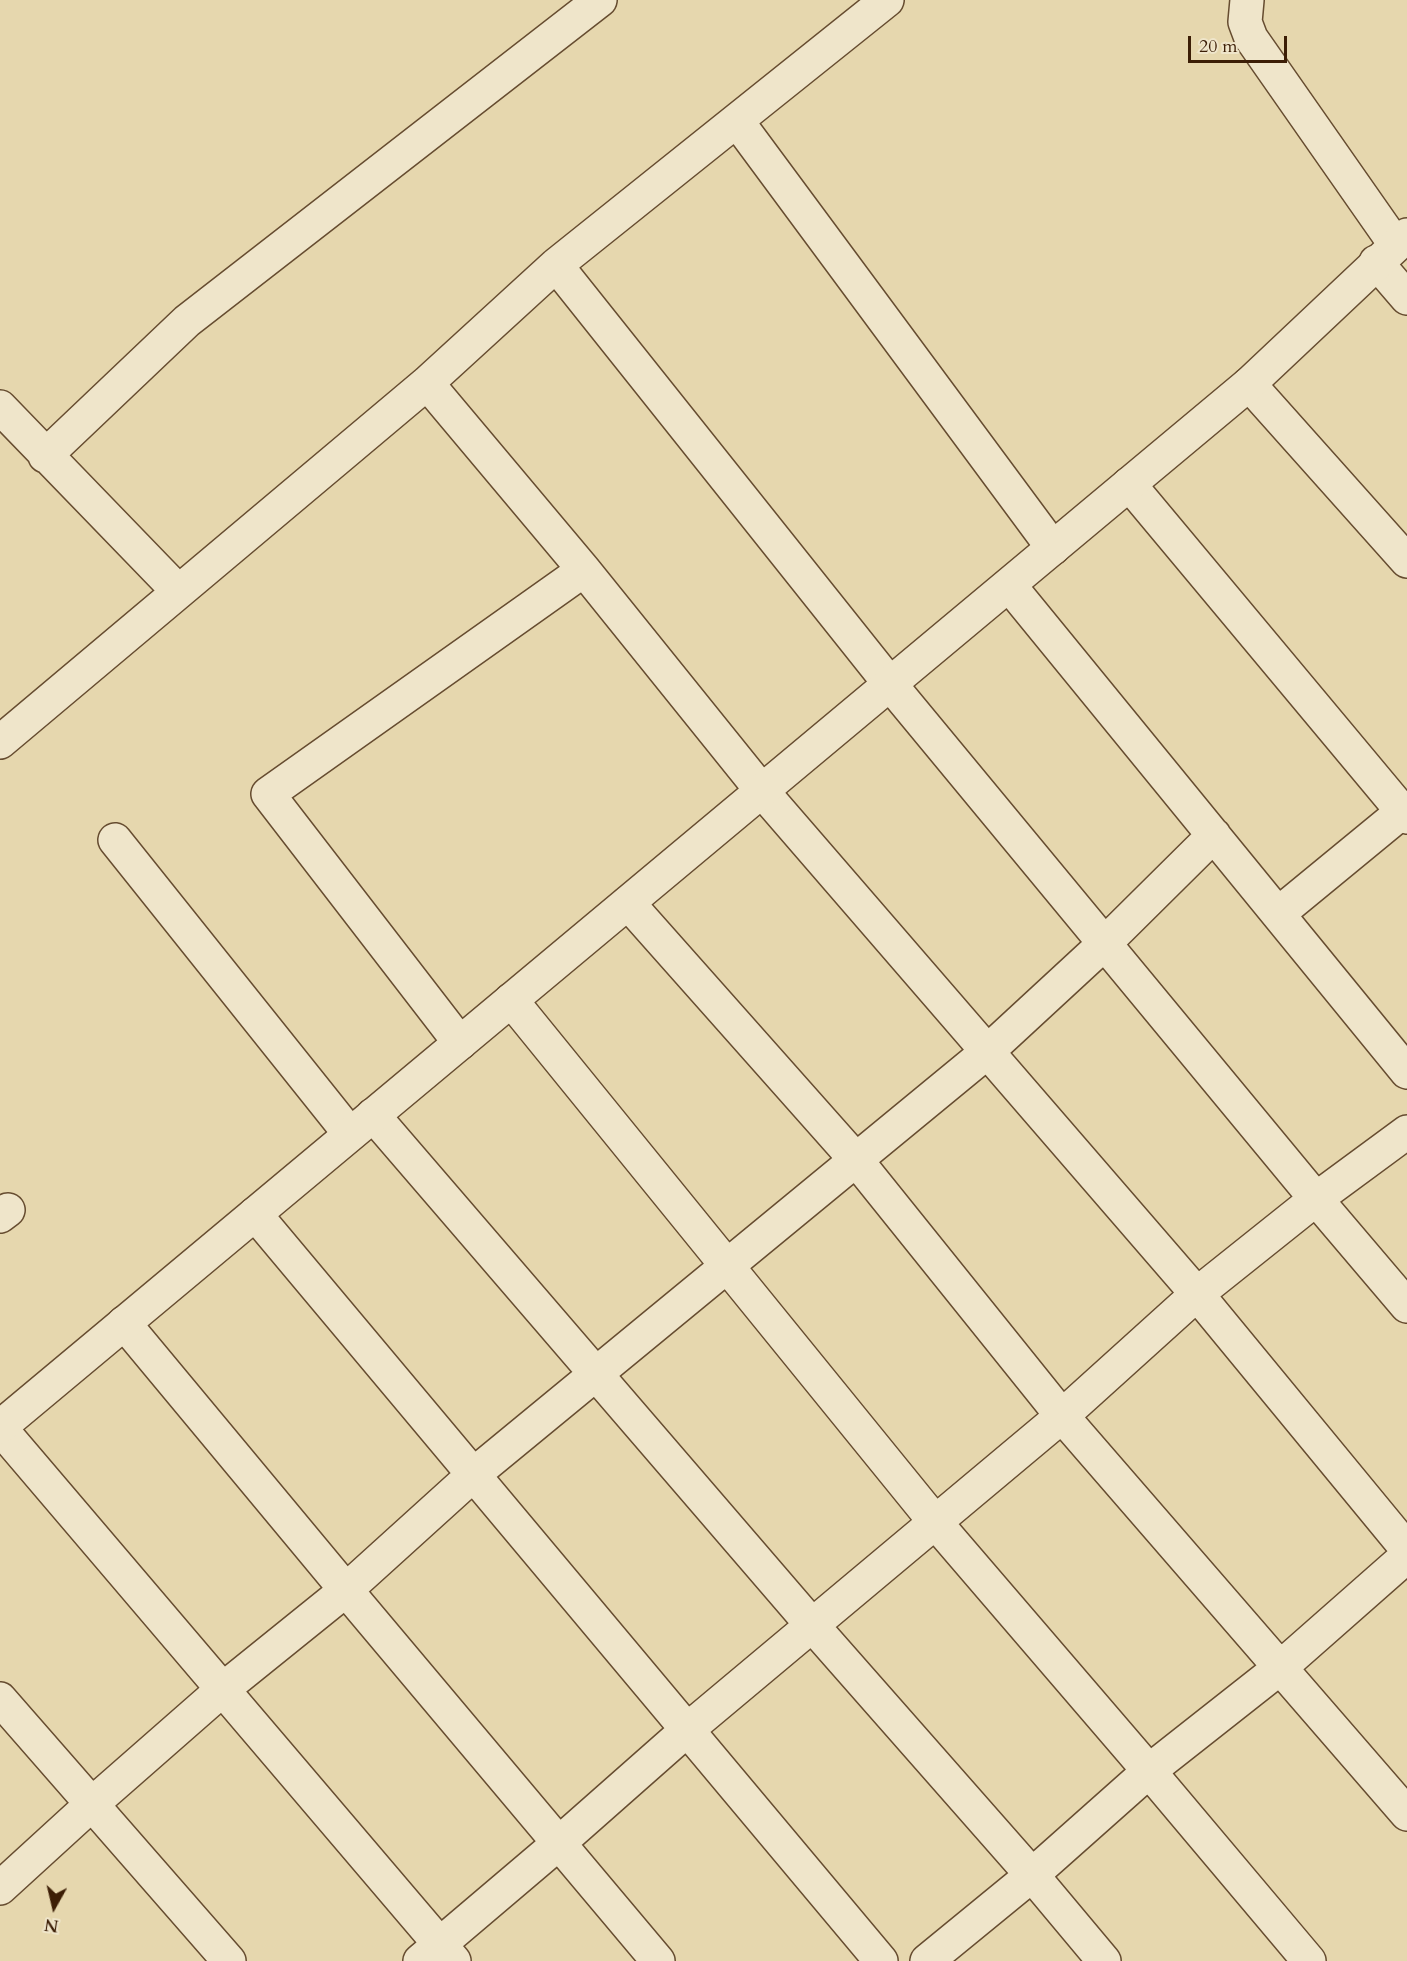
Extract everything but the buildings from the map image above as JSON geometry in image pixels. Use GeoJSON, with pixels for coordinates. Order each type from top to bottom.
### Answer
{"type":"FeatureCollection","features":[{"type":"Feature","properties":{"kind":"street"},"geometry":{"type":"LineString","coordinates":[[45,456],[187,321],[600,0]]}},
{"type":"Feature","properties":{"kind":"street"},"geometry":{"type":"LineString","coordinates":[[0,742],[427,383],[556,265],[887,0]]}},
{"type":"Feature","properties":{"kind":"street"},"geometry":{"type":"LineString","coordinates":[[1247,0],[1245,22],[1251,38],[1393,247],[1407,298]]}},
{"type":"Feature","properties":{"kind":"street"},"geometry":{"type":"LineString","coordinates":[[737,121],[1053,548]]}},
{"type":"Feature","properties":{"kind":"street"},"geometry":{"type":"LineString","coordinates":[[1393,247],[1249,384],[0,1428],[222,1690],[438,1955],[559,1843],[687,1730],[1062,1416],[1197,1294],[1316,1199],[1407,1132]]}},
{"type":"Feature","properties":{"kind":"street"},"geometry":{"type":"LineString","coordinates":[[556,265],[890,684],[1407,1306]]}},
{"type":"Feature","properties":{"kind":"street"},"geometry":{"type":"LineString","coordinates":[[427,383],[584,570],[762,791],[1197,1294],[1407,1549]]}},
{"type":"Feature","properties":{"kind":"street"},"geometry":{"type":"LineString","coordinates":[[1249,384],[1407,561]]}},
{"type":"Feature","properties":{"kind":"street"},"geometry":{"type":"LineString","coordinates":[[0,407],[178,591]]}},
{"type":"Feature","properties":{"kind":"street"},"geometry":{"type":"LineString","coordinates":[[1129,484],[1405,812],[1278,914]]}},
{"type":"Feature","properties":{"kind":"street"},"geometry":{"type":"LineString","coordinates":[[460,1043],[268,794],[584,570]]}},
{"type":"Feature","properties":{"kind":"street"},"geometry":{"type":"LineString","coordinates":[[1009,585],[1407,1072]]}},
{"type":"Feature","properties":{"kind":"street"},"geometry":{"type":"LineString","coordinates":[[0,1888],[222,1690],[346,1590],[473,1475],[987,1052],[1105,943],[1214,835]]}},
{"type":"Feature","properties":{"kind":"street"},"geometry":{"type":"LineString","coordinates":[[115,840],[362,1125],[596,1375],[1032,1875],[1104,1961]]}},
{"type":"Feature","properties":{"kind":"street"},"geometry":{"type":"LineString","coordinates":[[628,903],[857,1161],[1062,1416],[1407,1814]]}},
{"type":"Feature","properties":{"kind":"street"},"geometry":{"type":"LineString","coordinates":[[511,1000],[936,1523],[1149,1770],[1309,1961]]}},
{"type":"Feature","properties":{"kind":"street"},"geometry":{"type":"LineString","coordinates":[[255,1214],[881,1961]]}},
{"type":"Feature","properties":{"kind":"street"},"geometry":{"type":"LineString","coordinates":[[124,1323],[658,1961]]}},
{"type":"Feature","properties":{"kind":"street"},"geometry":{"type":"LineString","coordinates":[[927,1961],[1032,1875],[1149,1770],[1281,1667],[1407,1556]]}},
{"type":"Feature","properties":{"kind":"street"},"geometry":{"type":"LineString","coordinates":[[0,1699],[229,1961]]}}]}
